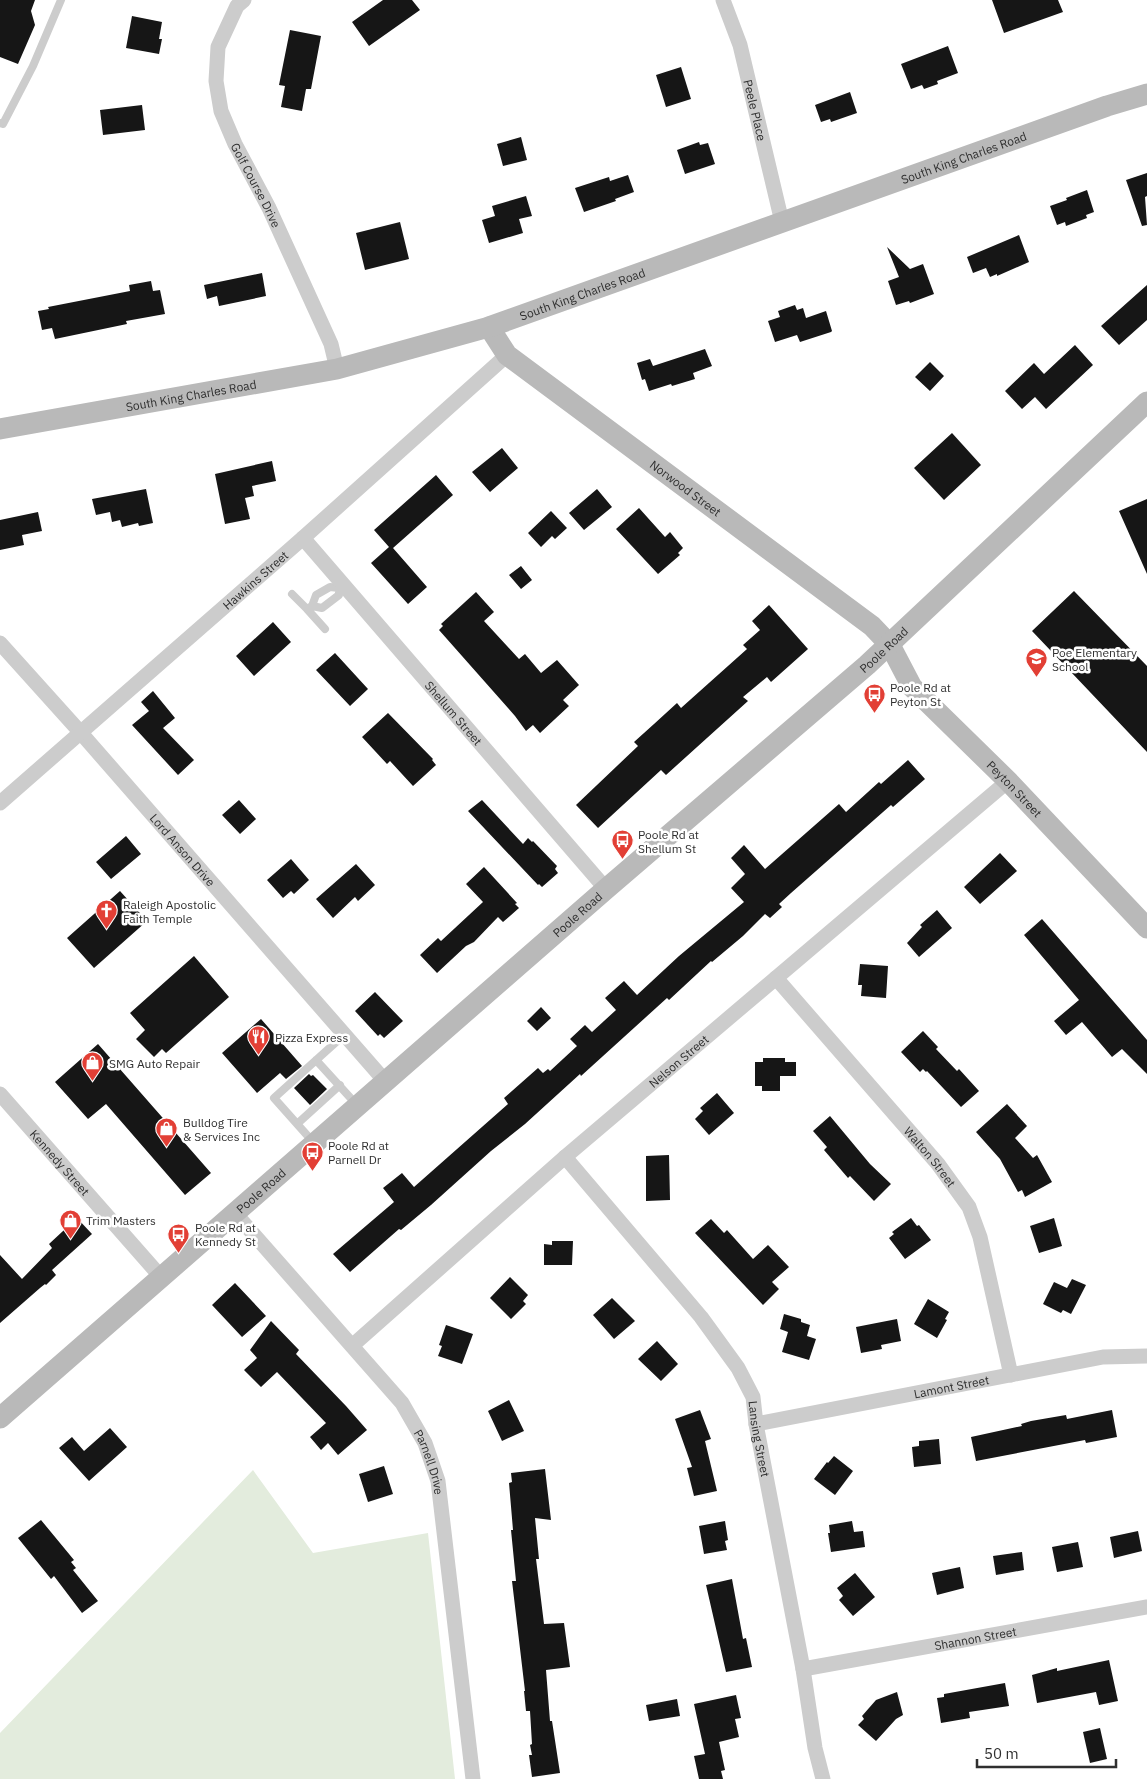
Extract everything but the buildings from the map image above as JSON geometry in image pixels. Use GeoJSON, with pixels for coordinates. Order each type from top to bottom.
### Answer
{"type":"FeatureCollection","features":[{"type":"Feature","properties":{"kind":"street","name":"Golf Course Drive"},"geometry":{"type":"LineString","coordinates":[[244,0],[237,6],[218,47],[216,81],[221,111],[235,144],[269,208],[330,344],[337,369]]}},
{"type":"Feature","properties":{"kind":"street","name":"Peele Place"},"geometry":{"type":"LineString","coordinates":[[723,0],[740,45],[782,222]]}},
{"type":"Feature","properties":{"kind":"street","name":"South King Charles Road"},"geometry":{"type":"LineString","coordinates":[[0,429],[337,369],[489,327],[1098,109],[1147,94]]}},
{"type":"Feature","properties":{"kind":"street","name":"Norwood Street"},"geometry":{"type":"LineString","coordinates":[[489,327],[507,355],[864,620],[890,645]]}},
{"type":"Feature","properties":{"kind":"street","name":"Hawkins Street"},"geometry":{"type":"LineString","coordinates":[[0,803],[303,538],[507,355]]}},
{"type":"Feature","properties":{"kind":"street","name":"Poole Road"},"geometry":{"type":"LineString","coordinates":[[0,1418],[606,888],[890,645],[1147,402]]}},
{"type":"Feature","properties":{"kind":"street","name":"Shellum Street"},"geometry":{"type":"LineString","coordinates":[[303,538],[341,586],[606,888]]}},
{"type":"Feature","properties":{"kind":"street","name":"Lord Anson Drive"},"geometry":{"type":"LineString","coordinates":[[0,643],[385,1081]]}},
{"type":"Feature","properties":{"kind":"street","name":"Peyton Street"},"geometry":{"type":"LineString","coordinates":[[890,645],[912,687],[1008,781],[1147,928]]}},
{"type":"Feature","properties":{"kind":"street","name":"Nelson Street"},"geometry":{"type":"LineString","coordinates":[[353,1345],[566,1157],[1008,781]]}},
{"type":"Feature","properties":{"kind":"street","name":"Walton Street"},"geometry":{"type":"LineString","coordinates":[[776,978],[938,1164],[968,1207],[980,1237],[1010,1375]]}},
{"type":"Feature","properties":{"kind":"street","name":"Kennedy Street"},"geometry":{"type":"LineString","coordinates":[[0,1094],[161,1277]]}},
{"type":"Feature","properties":{"kind":"street","name":"Lansing Street"},"geometry":{"type":"LineString","coordinates":[[566,1157],[701,1317],[738,1368],[753,1397],[756,1424],[823,1779]]}},
{"type":"Feature","properties":{"kind":"street","name":"Parnell Drive"},"geometry":{"type":"LineString","coordinates":[[234,1212],[353,1345],[402,1403],[425,1443],[438,1480],[473,1779]]}},
{"type":"Feature","properties":{"kind":"street","name":"Lamont Street"},"geometry":{"type":"LineString","coordinates":[[756,1424],[1103,1358],[1147,1356]]}},
{"type":"Feature","properties":{"kind":"street","name":"Shannon Street"},"geometry":{"type":"LineString","coordinates":[[803,1669],[1147,1607]]}},
{"type":"Feature","properties":{"kind":"lane"},"geometry":{"type":"LineString","coordinates":[[1,125],[33,66],[61,0]]}},
{"type":"Feature","properties":{"kind":"lane"},"geometry":{"type":"LineString","coordinates":[[341,586],[338,595],[322,608],[310,608],[316,595],[330,587],[341,586]]}},
{"type":"Feature","properties":{"kind":"lane"},"geometry":{"type":"LineString","coordinates":[[292,594],[310,608],[325,630]]}},
{"type":"Feature","properties":{"kind":"lane"},"geometry":{"type":"LineString","coordinates":[[314,1143],[274,1098],[344,1034]]}},
{"type":"Feature","properties":{"kind":"lane"},"geometry":{"type":"LineString","coordinates":[[316,1060],[357,1106]]}},
{"type":"Feature","properties":{"kind":"lane"},"geometry":{"type":"LineString","coordinates":[[297,1124],[340,1086]]}},
{"type":"Feature","properties":{"kind":"green space"},"geometry":{"type":"Polygon","coordinates":[[[253,1470],[313,1553],[428,1533],[455,1779],[0,1779],[0,1733],[253,1470]]]}},
{"type":"Feature","properties":{"kind":"place","name":"Poe Elementary School"},"geometry":{"type":"Point","coordinates":[1036,678]}},
{"type":"Feature","properties":{"kind":"place","name":"Poole Rd at Peyton St"},"geometry":{"type":"Point","coordinates":[874,713]}},
{"type":"Feature","properties":{"kind":"place","name":"Poole Rd at Shellum St"},"geometry":{"type":"Point","coordinates":[622,860]}},
{"type":"Feature","properties":{"kind":"place","name":"Raleigh Apostolic Faith Temple"},"geometry":{"type":"Point","coordinates":[107,930]}},
{"type":"Feature","properties":{"kind":"place","name":"Pizza Express"},"geometry":{"type":"Point","coordinates":[259,1056]}},
{"type":"Feature","properties":{"kind":"place","name":"SMG Auto Repair"},"geometry":{"type":"Point","coordinates":[93,1082]}},
{"type":"Feature","properties":{"kind":"place","name":"Bulldog Tire & Services Inc"},"geometry":{"type":"Point","coordinates":[167,1148]}},
{"type":"Feature","properties":{"kind":"place","name":"Poole Rd at Parnell Dr"},"geometry":{"type":"Point","coordinates":[312,1171]}},
{"type":"Feature","properties":{"kind":"place","name":"Trim Masters"},"geometry":{"type":"Point","coordinates":[70,1239]}},
{"type":"Feature","properties":{"kind":"place","name":"Poole Rd at Kennedy St"},"geometry":{"type":"Point","coordinates":[179,1253]}}]}
